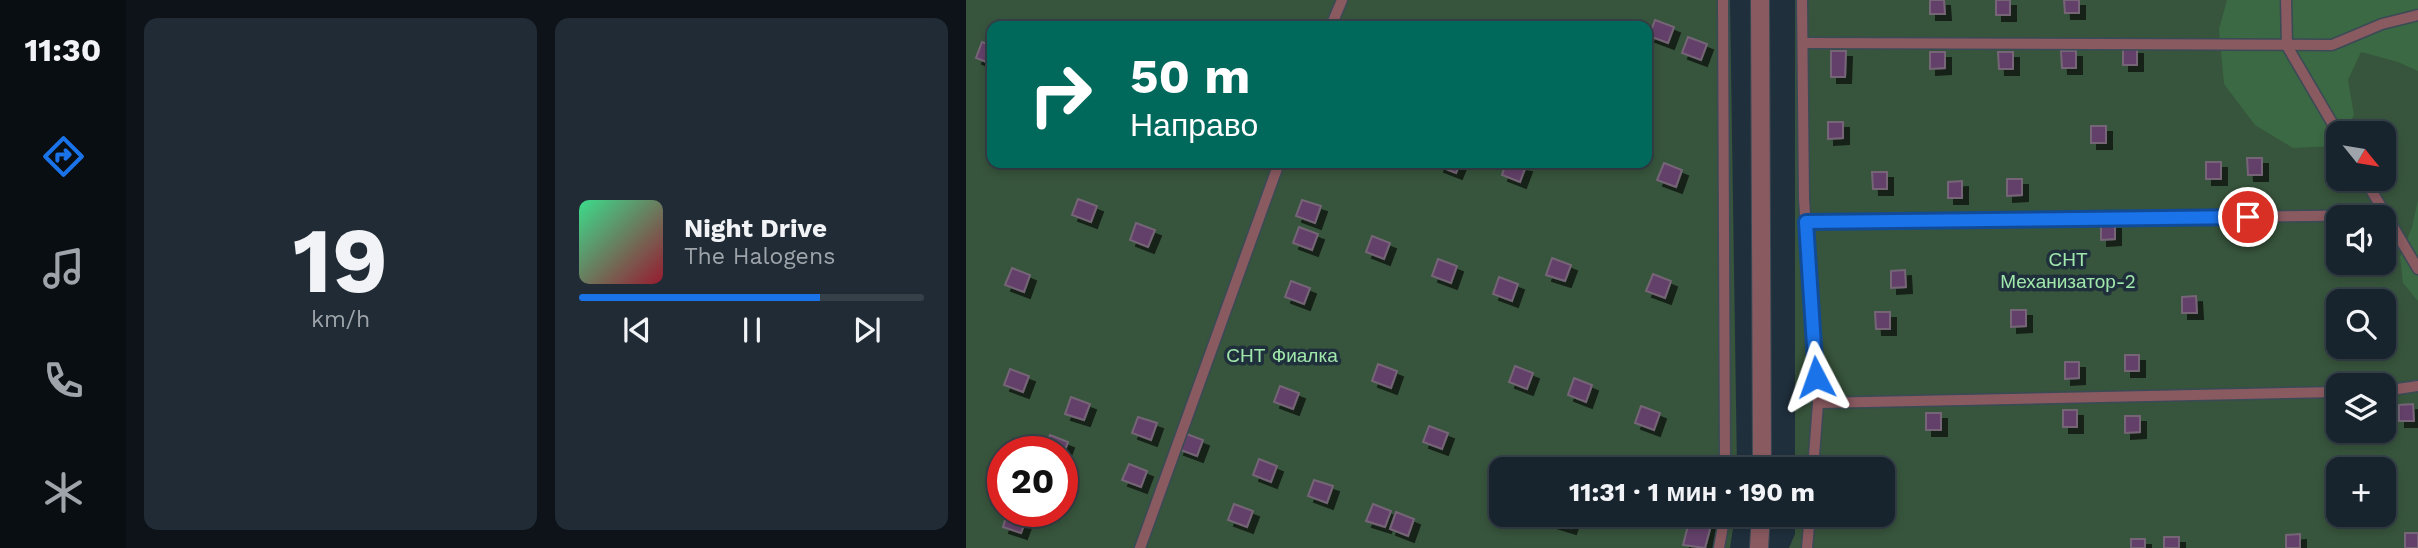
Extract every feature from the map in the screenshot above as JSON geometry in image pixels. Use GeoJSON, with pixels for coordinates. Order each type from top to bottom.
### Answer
{"type":"FeatureCollection","features":[{"type":"Feature","properties":{"kind":"street"},"geometry":{"type":"LineString","coordinates":[[1760,0],[1762,457]]}},
{"type":"Feature","properties":{"kind":"street"},"geometry":{"type":"LineString","coordinates":[[1762,527],[1763,546]]}},
{"type":"Feature","properties":{"kind":"lane"},"geometry":{"type":"LineString","coordinates":[[1333,21],[1342,0]]}},
{"type":"Feature","properties":{"kind":"lane"},"geometry":{"type":"LineString","coordinates":[[1723,0],[1725,457]]}},
{"type":"Feature","properties":{"kind":"lane"},"geometry":{"type":"LineString","coordinates":[[1802,0],[1806,222],[1818,403],[1814,457]]}},
{"type":"Feature","properties":{"kind":"lane"},"geometry":{"type":"LineString","coordinates":[[2286,0],[2287,46],[2331,121]]}},
{"type":"Feature","properties":{"kind":"lane"},"geometry":{"type":"LineString","coordinates":[[1803,43],[2332,45],[2382,23],[2418,15]]}},
{"type":"Feature","properties":{"kind":"lane"},"geometry":{"type":"LineString","coordinates":[[1140,548],[1277,168]]}},
{"type":"Feature","properties":{"kind":"lane"},"geometry":{"type":"LineString","coordinates":[[1806,222],[2326,216]]}},
{"type":"Feature","properties":{"kind":"lane"},"geometry":{"type":"LineString","coordinates":[[2396,232],[2418,269]]}},
{"type":"Feature","properties":{"kind":"lane"},"geometry":{"type":"LineString","coordinates":[[2396,389],[2418,386]]}},
{"type":"Feature","properties":{"kind":"lane"},"geometry":{"type":"LineString","coordinates":[[1818,403],[2326,392]]}},
{"type":"Feature","properties":{"kind":"lane"},"geometry":{"type":"LineString","coordinates":[[1719,548],[1723,527]]}},
{"type":"Feature","properties":{"kind":"lane"},"geometry":{"type":"LineString","coordinates":[[1807,548],[1809,527]]}},
{"type":"Feature","properties":{"kind":"green space","name":"СНТ Фиалка"},"geometry":{"type":"Polygon","coordinates":[[[966,0],[1730,0],[1737,457],[1489,457],[1489,527],[1733,527],[1730,548],[966,548],[966,0]]]}},
{"type":"Feature","properties":{"kind":"green space","name":"СНТ Механизатор-2"},"geometry":{"type":"Polygon","coordinates":[[[1795,0],[2418,0],[2418,548],[1789,548],[1795,527],[1895,527],[1895,457],[1795,457],[1795,0]]]}},
{"type":"Feature","properties":{"kind":"green space"},"geometry":{"type":"Polygon","coordinates":[[[2227,0],[2418,0],[2418,71],[2398,62],[2361,52],[2348,80],[2354,115],[2351,121],[2326,121],[2326,146],[2293,148],[2255,125],[2224,84],[2219,29],[2227,0]]]}},
{"type":"Feature","properties":{"kind":"green space"},"geometry":{"type":"Polygon","coordinates":[[[2418,200],[2418,301],[2403,283],[2400,257],[2412,227],[2418,200]]]}},
{"type":"Feature","properties":{"kind":"building"},"geometry":{"type":"Polygon","coordinates":[[[1930,0],[1944,0],[1945,14],[1930,14],[1930,0]]]}},
{"type":"Feature","properties":{"kind":"building"},"geometry":{"type":"Polygon","coordinates":[[[1996,0],[2010,0],[2010,15],[1996,15],[1996,0]]]}},
{"type":"Feature","properties":{"kind":"building"},"geometry":{"type":"Polygon","coordinates":[[[2064,0],[2079,0],[2079,13],[2065,13],[2064,0]]]}},
{"type":"Feature","properties":{"kind":"building"},"geometry":{"type":"Polygon","coordinates":[[[1655,20],[1674,27],[1668,43],[1652,37],[1655,20]]]}},
{"type":"Feature","properties":{"kind":"building"},"geometry":{"type":"Polygon","coordinates":[[[1688,37],[1707,44],[1701,60],[1682,53],[1688,37]]]}},
{"type":"Feature","properties":{"kind":"building"},"geometry":{"type":"Polygon","coordinates":[[[982,42],[987,44],[987,62],[976,58],[982,42]]]}},
{"type":"Feature","properties":{"kind":"building"},"geometry":{"type":"Polygon","coordinates":[[[2123,48],[2137,48],[2137,65],[2123,65],[2123,48]]]}},
{"type":"Feature","properties":{"kind":"building"},"geometry":{"type":"Polygon","coordinates":[[[1831,51],[1846,51],[1845,77],[1831,77],[1831,51]]]}},
{"type":"Feature","properties":{"kind":"building"},"geometry":{"type":"Polygon","coordinates":[[[2061,51],[2076,51],[2076,68],[2062,68],[2061,51]]]}},
{"type":"Feature","properties":{"kind":"building"},"geometry":{"type":"Polygon","coordinates":[[[1930,52],[1945,52],[1945,68],[1930,69],[1930,52]]]}},
{"type":"Feature","properties":{"kind":"building"},"geometry":{"type":"Polygon","coordinates":[[[1998,52],[2013,52],[2013,69],[1999,69],[1998,52]]]}},
{"type":"Feature","properties":{"kind":"building"},"geometry":{"type":"Polygon","coordinates":[[[1828,122],[1843,122],[1843,138],[1828,139],[1828,122]]]}},
{"type":"Feature","properties":{"kind":"building"},"geometry":{"type":"Polygon","coordinates":[[[2091,126],[2106,126],[2106,143],[2091,143],[2091,126]]]}},
{"type":"Feature","properties":{"kind":"building"},"geometry":{"type":"Polygon","coordinates":[[[2247,158],[2262,158],[2262,175],[2248,175],[2247,158]]]}},
{"type":"Feature","properties":{"kind":"building"},"geometry":{"type":"Polygon","coordinates":[[[2206,162],[2221,162],[2221,179],[2206,179],[2206,162]]]}},
{"type":"Feature","properties":{"kind":"building"},"geometry":{"type":"Polygon","coordinates":[[[1664,163],[1682,170],[1676,187],[1657,180],[1664,163]]]}},
{"type":"Feature","properties":{"kind":"building"},"geometry":{"type":"Polygon","coordinates":[[[1443,168],[1458,168],[1456,173],[1443,168]]]}},
{"type":"Feature","properties":{"kind":"building"},"geometry":{"type":"Polygon","coordinates":[[[1504,168],[1525,168],[1520,182],[1502,175],[1504,168]]]}},
{"type":"Feature","properties":{"kind":"building"},"geometry":{"type":"Polygon","coordinates":[[[1872,172],[1887,172],[1887,189],[1873,189],[1872,172]]]}},
{"type":"Feature","properties":{"kind":"building"},"geometry":{"type":"Polygon","coordinates":[[[2007,179],[2022,179],[2022,195],[2007,196],[2007,179]]]}},
{"type":"Feature","properties":{"kind":"building"},"geometry":{"type":"Polygon","coordinates":[[[1962,181],[1962,198],[1948,198],[1948,182],[1962,181]]]}},
{"type":"Feature","properties":{"kind":"building"},"geometry":{"type":"Polygon","coordinates":[[[1078,199],[1097,206],[1091,222],[1072,215],[1078,199]]]}},
{"type":"Feature","properties":{"kind":"building"},"geometry":{"type":"Polygon","coordinates":[[[1302,200],[1321,206],[1315,223],[1296,216],[1302,200]]]}},
{"type":"Feature","properties":{"kind":"building"},"geometry":{"type":"Polygon","coordinates":[[[1136,223],[1155,230],[1148,247],[1130,240],[1136,223]]]}},
{"type":"Feature","properties":{"kind":"building"},"geometry":{"type":"Polygon","coordinates":[[[2101,223],[2115,223],[2115,239],[2101,240],[2101,223]]]}},
{"type":"Feature","properties":{"kind":"building"},"geometry":{"type":"Polygon","coordinates":[[[1299,227],[1318,234],[1312,250],[1293,243],[1299,227]]]}},
{"type":"Feature","properties":{"kind":"building"},"geometry":{"type":"Polygon","coordinates":[[[1372,236],[1390,243],[1384,259],[1366,252],[1372,236]]]}},
{"type":"Feature","properties":{"kind":"building"},"geometry":{"type":"Polygon","coordinates":[[[1552,258],[1571,265],[1565,281],[1546,275],[1552,258]]]}},
{"type":"Feature","properties":{"kind":"building"},"geometry":{"type":"Polygon","coordinates":[[[1438,259],[1457,266],[1451,283],[1432,276],[1438,259]]]}},
{"type":"Feature","properties":{"kind":"building"},"geometry":{"type":"Polygon","coordinates":[[[1012,268],[1030,275],[1024,292],[1005,285],[1012,268]]]}},
{"type":"Feature","properties":{"kind":"building"},"geometry":{"type":"Polygon","coordinates":[[[1905,270],[1906,287],[1891,288],[1891,271],[1905,270]]]}},
{"type":"Feature","properties":{"kind":"building"},"geometry":{"type":"Polygon","coordinates":[[[1653,274],[1671,281],[1665,298],[1646,291],[1653,274]]]}},
{"type":"Feature","properties":{"kind":"building"},"geometry":{"type":"Polygon","coordinates":[[[1499,277],[1518,284],[1512,301],[1493,294],[1499,277]]]}},
{"type":"Feature","properties":{"kind":"building"},"geometry":{"type":"Polygon","coordinates":[[[1291,281],[1310,288],[1304,304],[1285,297],[1291,281]]]}},
{"type":"Feature","properties":{"kind":"building"},"geometry":{"type":"Polygon","coordinates":[[[2196,296],[2197,313],[2182,313],[2182,297],[2196,296]]]}},
{"type":"Feature","properties":{"kind":"building"},"geometry":{"type":"Polygon","coordinates":[[[2011,310],[2026,310],[2026,326],[2011,327],[2011,310]]]}},
{"type":"Feature","properties":{"kind":"building"},"geometry":{"type":"Polygon","coordinates":[[[1875,312],[1890,312],[1890,329],[1876,329],[1875,312]]]}},
{"type":"Feature","properties":{"kind":"building"},"geometry":{"type":"Polygon","coordinates":[[[2125,355],[2139,355],[2139,371],[2125,371],[2125,355]]]}},
{"type":"Feature","properties":{"kind":"building"},"geometry":{"type":"Polygon","coordinates":[[[2065,362],[2079,362],[2079,378],[2065,379],[2065,362]]]}},
{"type":"Feature","properties":{"kind":"building"},"geometry":{"type":"Polygon","coordinates":[[[1378,364],[1397,371],[1391,388],[1372,381],[1378,364]]]}},
{"type":"Feature","properties":{"kind":"building"},"geometry":{"type":"Polygon","coordinates":[[[1515,366],[1533,373],[1527,389],[1509,382],[1515,366]]]}},
{"type":"Feature","properties":{"kind":"building"},"geometry":{"type":"Polygon","coordinates":[[[1010,369],[1029,376],[1023,392],[1004,385],[1010,369]]]}},
{"type":"Feature","properties":{"kind":"building"},"geometry":{"type":"Polygon","coordinates":[[[1574,378],[1592,385],[1586,402],[1568,395],[1574,378]]]}},
{"type":"Feature","properties":{"kind":"building"},"geometry":{"type":"Polygon","coordinates":[[[1280,386],[1299,393],[1293,409],[1274,402],[1280,386]]]}},
{"type":"Feature","properties":{"kind":"building"},"geometry":{"type":"Polygon","coordinates":[[[1071,397],[1090,404],[1084,420],[1065,414],[1071,397]]]}},
{"type":"Feature","properties":{"kind":"building"},"geometry":{"type":"Polygon","coordinates":[[[2413,404],[2414,421],[2399,421],[2399,405],[2413,404]]]}},
{"type":"Feature","properties":{"kind":"building"},"geometry":{"type":"Polygon","coordinates":[[[1641,406],[1660,413],[1654,430],[1635,423],[1641,406]]]}},
{"type":"Feature","properties":{"kind":"building"},"geometry":{"type":"Polygon","coordinates":[[[2063,410],[2077,410],[2077,427],[2063,427],[2063,410]]]}},
{"type":"Feature","properties":{"kind":"building"},"geometry":{"type":"Polygon","coordinates":[[[1926,413],[1941,413],[1941,430],[1926,430],[1926,413]]]}},
{"type":"Feature","properties":{"kind":"building"},"geometry":{"type":"Polygon","coordinates":[[[2125,416],[2140,416],[2140,432],[2125,433],[2125,416]]]}},
{"type":"Feature","properties":{"kind":"building"},"geometry":{"type":"Polygon","coordinates":[[[1138,417],[1157,423],[1151,440],[1132,433],[1138,417]]]}},
{"type":"Feature","properties":{"kind":"building"},"geometry":{"type":"Polygon","coordinates":[[[1429,426],[1448,433],[1442,449],[1423,442],[1429,426]]]}},
{"type":"Feature","properties":{"kind":"building"},"geometry":{"type":"Polygon","coordinates":[[[1184,433],[1203,440],[1197,456],[1178,449],[1184,433]]]}},
{"type":"Feature","properties":{"kind":"building"},"geometry":{"type":"Polygon","coordinates":[[[1259,459],[1277,466],[1271,482],[1253,475],[1259,459]]]}},
{"type":"Feature","properties":{"kind":"building"},"geometry":{"type":"Polygon","coordinates":[[[1129,464],[1147,471],[1141,487],[1122,480],[1129,464]]]}},
{"type":"Feature","properties":{"kind":"building"},"geometry":{"type":"Polygon","coordinates":[[[1314,480],[1333,486],[1327,503],[1308,496],[1314,480]]]}},
{"type":"Feature","properties":{"kind":"building"},"geometry":{"type":"Polygon","coordinates":[[[1234,504],[1253,511],[1247,527],[1228,520],[1234,504]]]}},
{"type":"Feature","properties":{"kind":"building"},"geometry":{"type":"Polygon","coordinates":[[[1373,504],[1391,511],[1385,527],[1366,521],[1373,504]]]}},
{"type":"Feature","properties":{"kind":"building"},"geometry":{"type":"Polygon","coordinates":[[[1396,512],[1414,519],[1408,536],[1390,529],[1396,512]]]}},
{"type":"Feature","properties":{"kind":"building"},"geometry":{"type":"Polygon","coordinates":[[[1003,527],[1023,527],[1021,533],[1003,527]]]}},
{"type":"Feature","properties":{"kind":"building"},"geometry":{"type":"Polygon","coordinates":[[[1688,527],[1711,527],[1705,548],[1683,545],[1688,527]]]}},
{"type":"Feature","properties":{"kind":"building"},"geometry":{"type":"Polygon","coordinates":[[[2405,533],[2418,533],[2418,548],[2405,548],[2405,533]]]}},
{"type":"Feature","properties":{"kind":"building"},"geometry":{"type":"Polygon","coordinates":[[[2300,534],[2300,548],[2286,548],[2286,535],[2300,534]]]}},
{"type":"Feature","properties":{"kind":"building"},"geometry":{"type":"Polygon","coordinates":[[[2164,537],[2179,537],[2179,548],[2164,548],[2164,537]]]}},
{"type":"Feature","properties":{"kind":"building"},"geometry":{"type":"Polygon","coordinates":[[[2131,539],[2145,539],[2145,548],[2131,548],[2131,539]]]}},
{"type":"Feature","properties":{"kind":"route"},"geometry":{"type":"LineString","coordinates":[[1816,377],[1806,222],[2248,217]]}}]}
